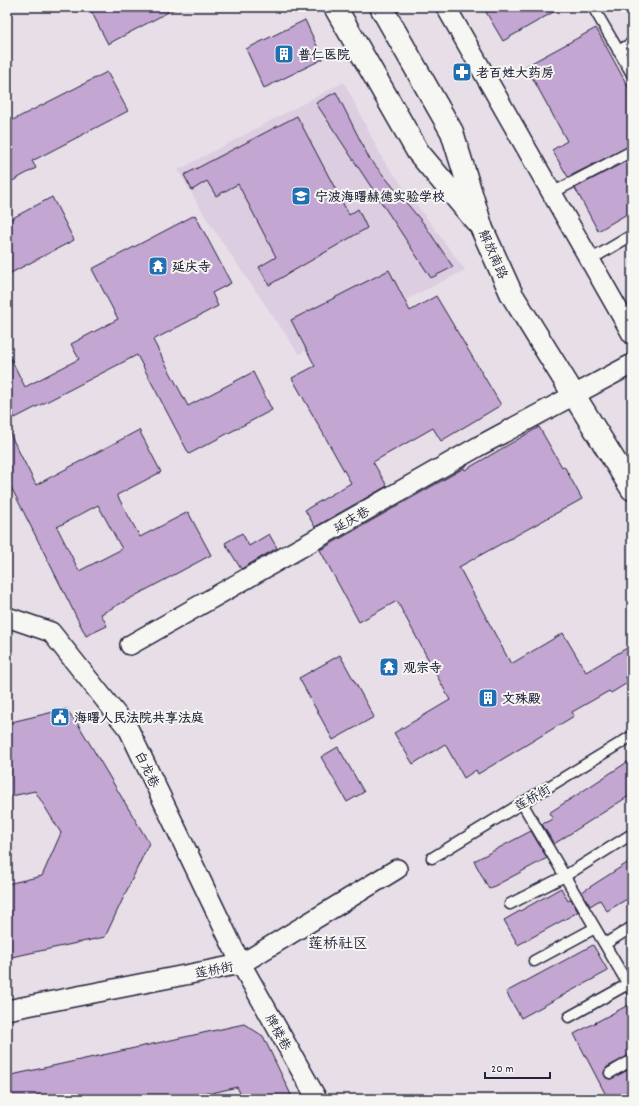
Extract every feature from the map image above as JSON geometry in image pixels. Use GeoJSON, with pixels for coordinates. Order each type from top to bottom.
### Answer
{"type":"FeatureCollection","features":[{"type":"Feature","properties":{"kind":"main road"},"geometry":{"type":"LineString","coordinates":[[335,7],[418,152],[482,228]]}},
{"type":"Feature","properties":{"kind":"main road","name":"解放南路"},"geometry":{"type":"LineString","coordinates":[[381,7],[452,132],[482,228],[512,295],[632,489]]}},
{"type":"Feature","properties":{"kind":"street"},"geometry":{"type":"LineString","coordinates":[[446,7],[632,334]]}},
{"type":"Feature","properties":{"kind":"street","name":"延庆巷"},"geometry":{"type":"LineString","coordinates":[[130,645],[479,446],[632,364]]}},
{"type":"Feature","properties":{"kind":"street","name":"白龙巷"},"geometry":{"type":"LineString","coordinates":[[7,616],[51,632],[129,730],[241,964]]}},
{"type":"Feature","properties":{"kind":"street","name":"莲桥街"},"geometry":{"type":"LineString","coordinates":[[7,1010],[241,964],[397,869]]}},
{"type":"Feature","properties":{"kind":"street","name":"牌楼巷"},"geometry":{"type":"LineString","coordinates":[[241,964],[317,1099]]}},
{"type":"Feature","properties":{"kind":"lane"},"geometry":{"type":"LineString","coordinates":[[593,7],[632,74]]}},
{"type":"Feature","properties":{"kind":"lane"},"geometry":{"type":"LineString","coordinates":[[618,51],[632,43]]}},
{"type":"Feature","properties":{"kind":"lane"},"geometry":{"type":"LineString","coordinates":[[552,194],[632,151]]}},
{"type":"Feature","properties":{"kind":"lane"},"geometry":{"type":"LineString","coordinates":[[590,260],[632,235]]}},
{"type":"Feature","properties":{"kind":"lane","name":"莲桥街"},"geometry":{"type":"LineString","coordinates":[[432,858],[632,736]]}},
{"type":"Feature","properties":{"kind":"lane"},"geometry":{"type":"LineString","coordinates":[[522,803],[630,988],[569,1017]]}},
{"type":"Feature","properties":{"kind":"lane"},"geometry":{"type":"LineString","coordinates":[[510,904],[565,876],[632,834]]}},
{"type":"Feature","properties":{"kind":"lane"},"geometry":{"type":"LineString","coordinates":[[605,944],[632,927]]}},
{"type":"Feature","properties":{"kind":"lane"},"geometry":{"type":"LineString","coordinates":[[534,962],[595,928]]}},
{"type":"Feature","properties":{"kind":"lane"},"geometry":{"type":"LineString","coordinates":[[610,1073],[632,1060]]}},
{"type":"Feature","properties":{"kind":"shaded area","name":"宁波海曙赫德实验学校"},"geometry":{"type":"Polygon","coordinates":[[[344,82],[382,158],[465,270],[299,354],[208,221],[178,170],[344,82]]]}},
{"type":"Feature","properties":{"kind":"building"},"geometry":{"type":"Polygon","coordinates":[[[89,7],[178,7],[108,44],[89,7]]]}},
{"type":"Feature","properties":{"kind":"building"},"geometry":{"type":"Polygon","coordinates":[[[483,7],[562,7],[503,41],[483,7]]]}},
{"type":"Feature","properties":{"kind":"building","name":"普仁医院"},"geometry":{"type":"Polygon","coordinates":[[[305,20],[323,59],[264,88],[246,49],[305,20]]]}},
{"type":"Feature","properties":{"kind":"building"},"geometry":{"type":"Polygon","coordinates":[[[596,28],[632,94],[632,145],[568,177],[552,150],[567,141],[526,66],[596,28]]]}},
{"type":"Feature","properties":{"kind":"building"},"geometry":{"type":"Polygon","coordinates":[[[107,72],[128,111],[32,161],[36,168],[7,184],[7,123],[107,72]]]}},
{"type":"Feature","properties":{"kind":"building"},"geometry":{"type":"Polygon","coordinates":[[[336,92],[369,158],[424,224],[453,267],[431,278],[316,103],[336,92]]]}},
{"type":"Feature","properties":{"kind":"building"},"geometry":{"type":"Polygon","coordinates":[[[297,116],[349,215],[358,209],[367,228],[269,285],[259,267],[276,257],[238,184],[216,196],[207,181],[192,190],[184,175],[297,116]]]}},
{"type":"Feature","properties":{"kind":"building"},"geometry":{"type":"Polygon","coordinates":[[[632,158],[632,211],[598,231],[575,188],[632,158]]]}},
{"type":"Feature","properties":{"kind":"building"},"geometry":{"type":"Polygon","coordinates":[[[52,197],[74,240],[7,275],[7,221],[52,197]]]}},
{"type":"Feature","properties":{"kind":"building"},"geometry":{"type":"Polygon","coordinates":[[[195,215],[231,283],[212,293],[218,306],[153,340],[188,406],[253,372],[272,410],[189,454],[137,355],[15,418],[7,403],[7,351],[25,387],[79,359],[71,344],[118,319],[92,269],[195,215]]]}},
{"type":"Feature","properties":{"kind":"building"},"geometry":{"type":"Polygon","coordinates":[[[389,270],[410,311],[436,296],[501,405],[441,441],[433,428],[373,462],[387,486],[315,527],[305,510],[351,483],[292,378],[315,366],[291,320],[389,270]]]}},
{"type":"Feature","properties":{"kind":"building"},"geometry":{"type":"Polygon","coordinates":[[[539,427],[562,467],[564,466],[582,499],[459,567],[511,664],[563,633],[586,672],[632,645],[632,672],[625,676],[629,682],[611,693],[609,691],[572,712],[574,716],[478,774],[476,770],[464,778],[445,744],[413,764],[394,733],[450,700],[397,601],[359,622],[320,550],[464,468],[465,470],[539,427]]]}},
{"type":"Feature","properties":{"kind":"building"},"geometry":{"type":"Polygon","coordinates":[[[7,428],[36,485],[139,430],[161,472],[117,495],[140,537],[188,512],[211,555],[101,614],[107,626],[86,636],[7,479],[7,428]],[[98,505],[57,527],[79,571],[122,549],[98,505]]]}},
{"type":"Feature","properties":{"kind":"building"},"geometry":{"type":"Polygon","coordinates":[[[242,533],[249,546],[269,534],[277,548],[241,569],[225,543],[242,533]]]}},
{"type":"Feature","properties":{"kind":"building"},"geometry":{"type":"Polygon","coordinates":[[[340,655],[374,717],[333,740],[299,678],[340,655]]]}},
{"type":"Feature","properties":{"kind":"building"},"geometry":{"type":"Polygon","coordinates":[[[66,709],[78,724],[149,843],[105,937],[7,958],[7,884],[42,876],[61,833],[35,791],[7,797],[7,723],[66,709]]]}},
{"type":"Feature","properties":{"kind":"building"},"geometry":{"type":"Polygon","coordinates":[[[338,747],[364,792],[347,802],[321,757],[338,747]]]}},
{"type":"Feature","properties":{"kind":"building"},"geometry":{"type":"Polygon","coordinates":[[[632,759],[632,794],[554,844],[542,824],[553,819],[549,813],[632,759]]]}},
{"type":"Feature","properties":{"kind":"building"},"geometry":{"type":"Polygon","coordinates":[[[531,831],[547,858],[489,889],[474,861],[531,831]]]}},
{"type":"Feature","properties":{"kind":"building"},"geometry":{"type":"Polygon","coordinates":[[[632,860],[632,896],[607,911],[600,900],[590,906],[582,892],[632,860]]]}},
{"type":"Feature","properties":{"kind":"building"},"geometry":{"type":"Polygon","coordinates":[[[561,888],[568,901],[571,899],[578,912],[518,945],[504,920],[561,888]]]}},
{"type":"Feature","properties":{"kind":"building"},"geometry":{"type":"Polygon","coordinates":[[[593,945],[608,971],[521,1018],[506,992],[593,945]]]}},
{"type":"Feature","properties":{"kind":"building"},"geometry":{"type":"Polygon","coordinates":[[[632,1003],[632,1054],[607,1067],[604,1073],[606,1078],[610,1079],[632,1068],[632,1099],[608,1099],[574,1034],[632,1003]]]}},
{"type":"Feature","properties":{"kind":"building"},"geometry":{"type":"Polygon","coordinates":[[[244,1024],[263,1036],[293,1099],[243,1099],[237,1087],[208,1094],[208,1092],[172,1099],[7,1099],[7,1076],[244,1024]]]}},
{"type":"Feature","properties":{"kind":"place","name":"普仁医院"},"geometry":{"type":"Point","coordinates":[284,54]}},
{"type":"Feature","properties":{"kind":"place","name":"老百姓大药房"},"geometry":{"type":"Point","coordinates":[462,72]}},
{"type":"Feature","properties":{"kind":"place","name":"宁波海曙赫德实验学校"},"geometry":{"type":"Point","coordinates":[301,196]}},
{"type":"Feature","properties":{"kind":"place","name":"延庆寺"},"geometry":{"type":"Point","coordinates":[158,266]}},
{"type":"Feature","properties":{"kind":"place","name":"观宗寺"},"geometry":{"type":"Point","coordinates":[389,667]}},
{"type":"Feature","properties":{"kind":"place","name":"文殊殿"},"geometry":{"type":"Point","coordinates":[488,698]}},
{"type":"Feature","properties":{"kind":"place","name":"海曙人民法院共享法庭"},"geometry":{"type":"Point","coordinates":[60,717]}},
{"type":"Feature","properties":{"kind":"district","name":"莲桥社区"},"geometry":{"type":"Point","coordinates":[338,943]}}]}
